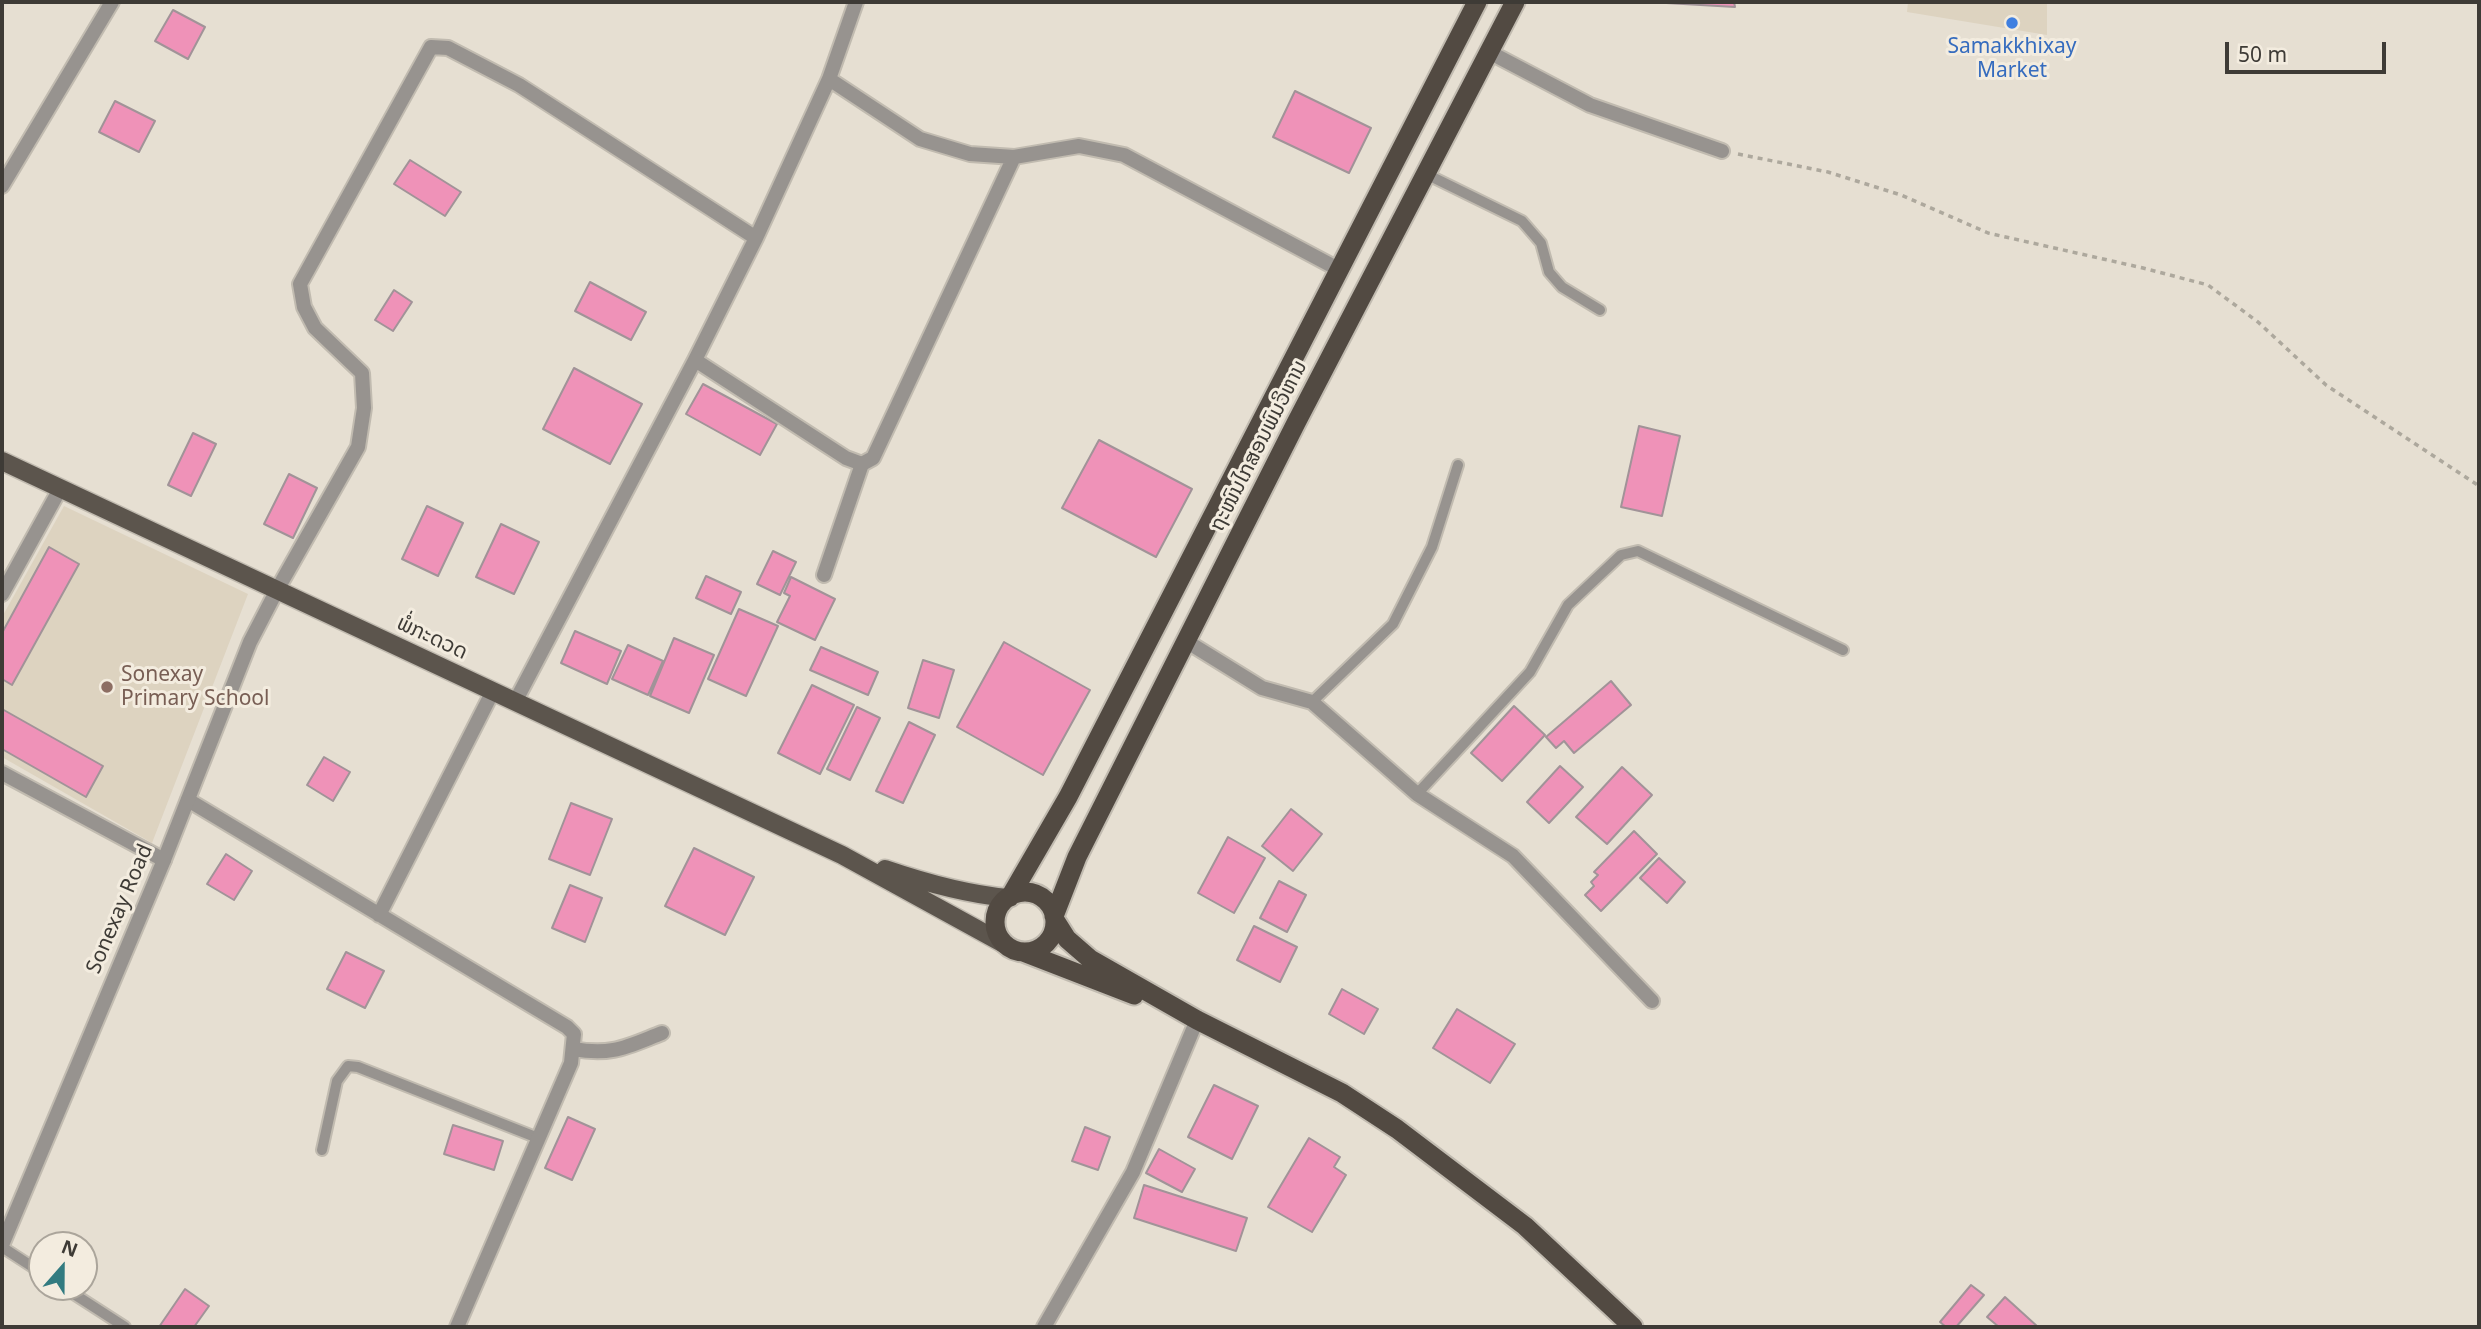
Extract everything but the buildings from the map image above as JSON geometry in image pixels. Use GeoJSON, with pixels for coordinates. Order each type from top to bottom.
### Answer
{"type":"FeatureCollection","features":[{"type":"Feature","properties":{"kind":"highway","name":"ຖະໜົນໄກສອນພົມວິຫານ"},"geometry":{"type":"LineString","coordinates":[[1009,898],[1068,797],[1477,2]]}},
{"type":"Feature","properties":{"kind":"highway","name":"ຖະໜົນໄກສອນພົມວິຫານ"},"geometry":{"type":"LineString","coordinates":[[1054,918],[1077,857],[1296,423],[1515,2]]}},
{"type":"Feature","properties":{"kind":"highway"},"geometry":{"type":"LineString","coordinates":[[1268,409],[1296,423]]}},
{"type":"Feature","properties":{"kind":"highway"},"geometry":{"type":"LineString","coordinates":[[1197,1020],[1014,949],[996,930],[995,922],[1001,905],[1018,893],[1037,895],[1045,900],[1067,939],[1090,959],[1197,1020],[1342,1093],[1397,1129],[1525,1226],[1633,1327]]}},
{"type":"Feature","properties":{"kind":"highway"},"geometry":{"type":"LineString","coordinates":[[1014,949],[1039,949],[1052,936],[1054,918]]}},
{"type":"Feature","properties":{"kind":"main road","name":"ພໍ່ກະດວດ"},"geometry":{"type":"LineString","coordinates":[[2,461],[842,855]]}},
{"type":"Feature","properties":{"kind":"main road"},"geometry":{"type":"LineString","coordinates":[[842,855],[970,895],[1009,898]]}},
{"type":"Feature","properties":{"kind":"main road"},"geometry":{"type":"LineString","coordinates":[[842,855],[1014,949]]}},
{"type":"Feature","properties":{"kind":"street"},"geometry":{"type":"LineString","coordinates":[[2,186],[112,2]]}},
{"type":"Feature","properties":{"kind":"street"},"geometry":{"type":"LineString","coordinates":[[515,702],[695,360],[756,238],[829,79],[856,2]]}},
{"type":"Feature","properties":{"kind":"street","name":"Sonexay Road"},"geometry":{"type":"LineString","coordinates":[[2,1246],[164,860],[250,642],[276,590],[358,447],[364,408],[362,373],[315,328],[304,307],[299,284],[431,47],[448,48],[519,85],[756,238]]}},
{"type":"Feature","properties":{"kind":"street"},"geometry":{"type":"LineString","coordinates":[[1489,52],[1590,105],[1722,151]]}},
{"type":"Feature","properties":{"kind":"street"},"geometry":{"type":"LineString","coordinates":[[829,79],[920,139],[970,154],[1014,157],[1079,145],[1124,155],[1340,270]]}},
{"type":"Feature","properties":{"kind":"street"},"geometry":{"type":"LineString","coordinates":[[824,575],[862,464],[873,458],[1014,157]]}},
{"type":"Feature","properties":{"kind":"street"},"geometry":{"type":"LineString","coordinates":[[695,360],[846,458],[862,464]]}},
{"type":"Feature","properties":{"kind":"street"},"geometry":{"type":"LineString","coordinates":[[2,594],[60,489]]}},
{"type":"Feature","properties":{"kind":"street"},"geometry":{"type":"LineString","coordinates":[[1186,641],[1262,688],[1312,702],[1417,794],[1513,856],[1652,1001]]}},
{"type":"Feature","properties":{"kind":"street"},"geometry":{"type":"LineString","coordinates":[[379,915],[493,691]]}},
{"type":"Feature","properties":{"kind":"street"},"geometry":{"type":"LineString","coordinates":[[3,775],[164,860]]}},
{"type":"Feature","properties":{"kind":"street"},"geometry":{"type":"LineString","coordinates":[[188,800],[574,1034],[571,1063],[457,1327]]}},
{"type":"Feature","properties":{"kind":"street"},"geometry":{"type":"LineString","coordinates":[[1044,1327],[1133,1172],[1197,1020]]}},
{"type":"Feature","properties":{"kind":"street"},"geometry":{"type":"LineString","coordinates":[[573,1049],[597,1053],[618,1050],[662,1033]]}},
{"type":"Feature","properties":{"kind":"lane"},"geometry":{"type":"LineString","coordinates":[[1426,174],[1522,221],[1541,243],[1549,272],[1562,287],[1600,310]]}},
{"type":"Feature","properties":{"kind":"lane"},"geometry":{"type":"LineString","coordinates":[[1312,702],[1393,624],[1432,547],[1458,465]]}},
{"type":"Feature","properties":{"kind":"lane"},"geometry":{"type":"LineString","coordinates":[[1417,794],[1530,673],[1567,605],[1621,555],[1638,551],[1843,650]]}},
{"type":"Feature","properties":{"kind":"lane"},"geometry":{"type":"LineString","coordinates":[[322,1150],[337,1081],[348,1066],[538,1138]]}},
{"type":"Feature","properties":{"kind":"lane"},"geometry":{"type":"LineString","coordinates":[[2,1246],[28,1264]]}},
{"type":"Feature","properties":{"kind":"lane"},"geometry":{"type":"LineString","coordinates":[[85,1301],[125,1327]]}},
{"type":"Feature","properties":{"kind":"path"},"geometry":{"type":"LineString","coordinates":[[1722,151],[1828,172],[1901,195],[1988,233],[2208,285],[2258,322],[2326,385],[2479,486]]}},
{"type":"Feature","properties":{"kind":"shaded area","name":"Samakkhixay Market"},"geometry":{"type":"Polygon","coordinates":[[[1908,2],[2047,2],[2047,35],[1907,12],[1908,2]]]}},
{"type":"Feature","properties":{"kind":"shaded area","name":"Sonexay Primary School"},"geometry":{"type":"Polygon","coordinates":[[[64,506],[248,594],[152,843],[2,757],[2,617],[64,506]]]}},
{"type":"Feature","properties":{"kind":"place","name":"Samakkhixay Market"},"geometry":{"type":"Point","coordinates":[2012,23]}},
{"type":"Feature","properties":{"kind":"place","name":"Sonexay Primary School"},"geometry":{"type":"Point","coordinates":[107,687]}}]}
